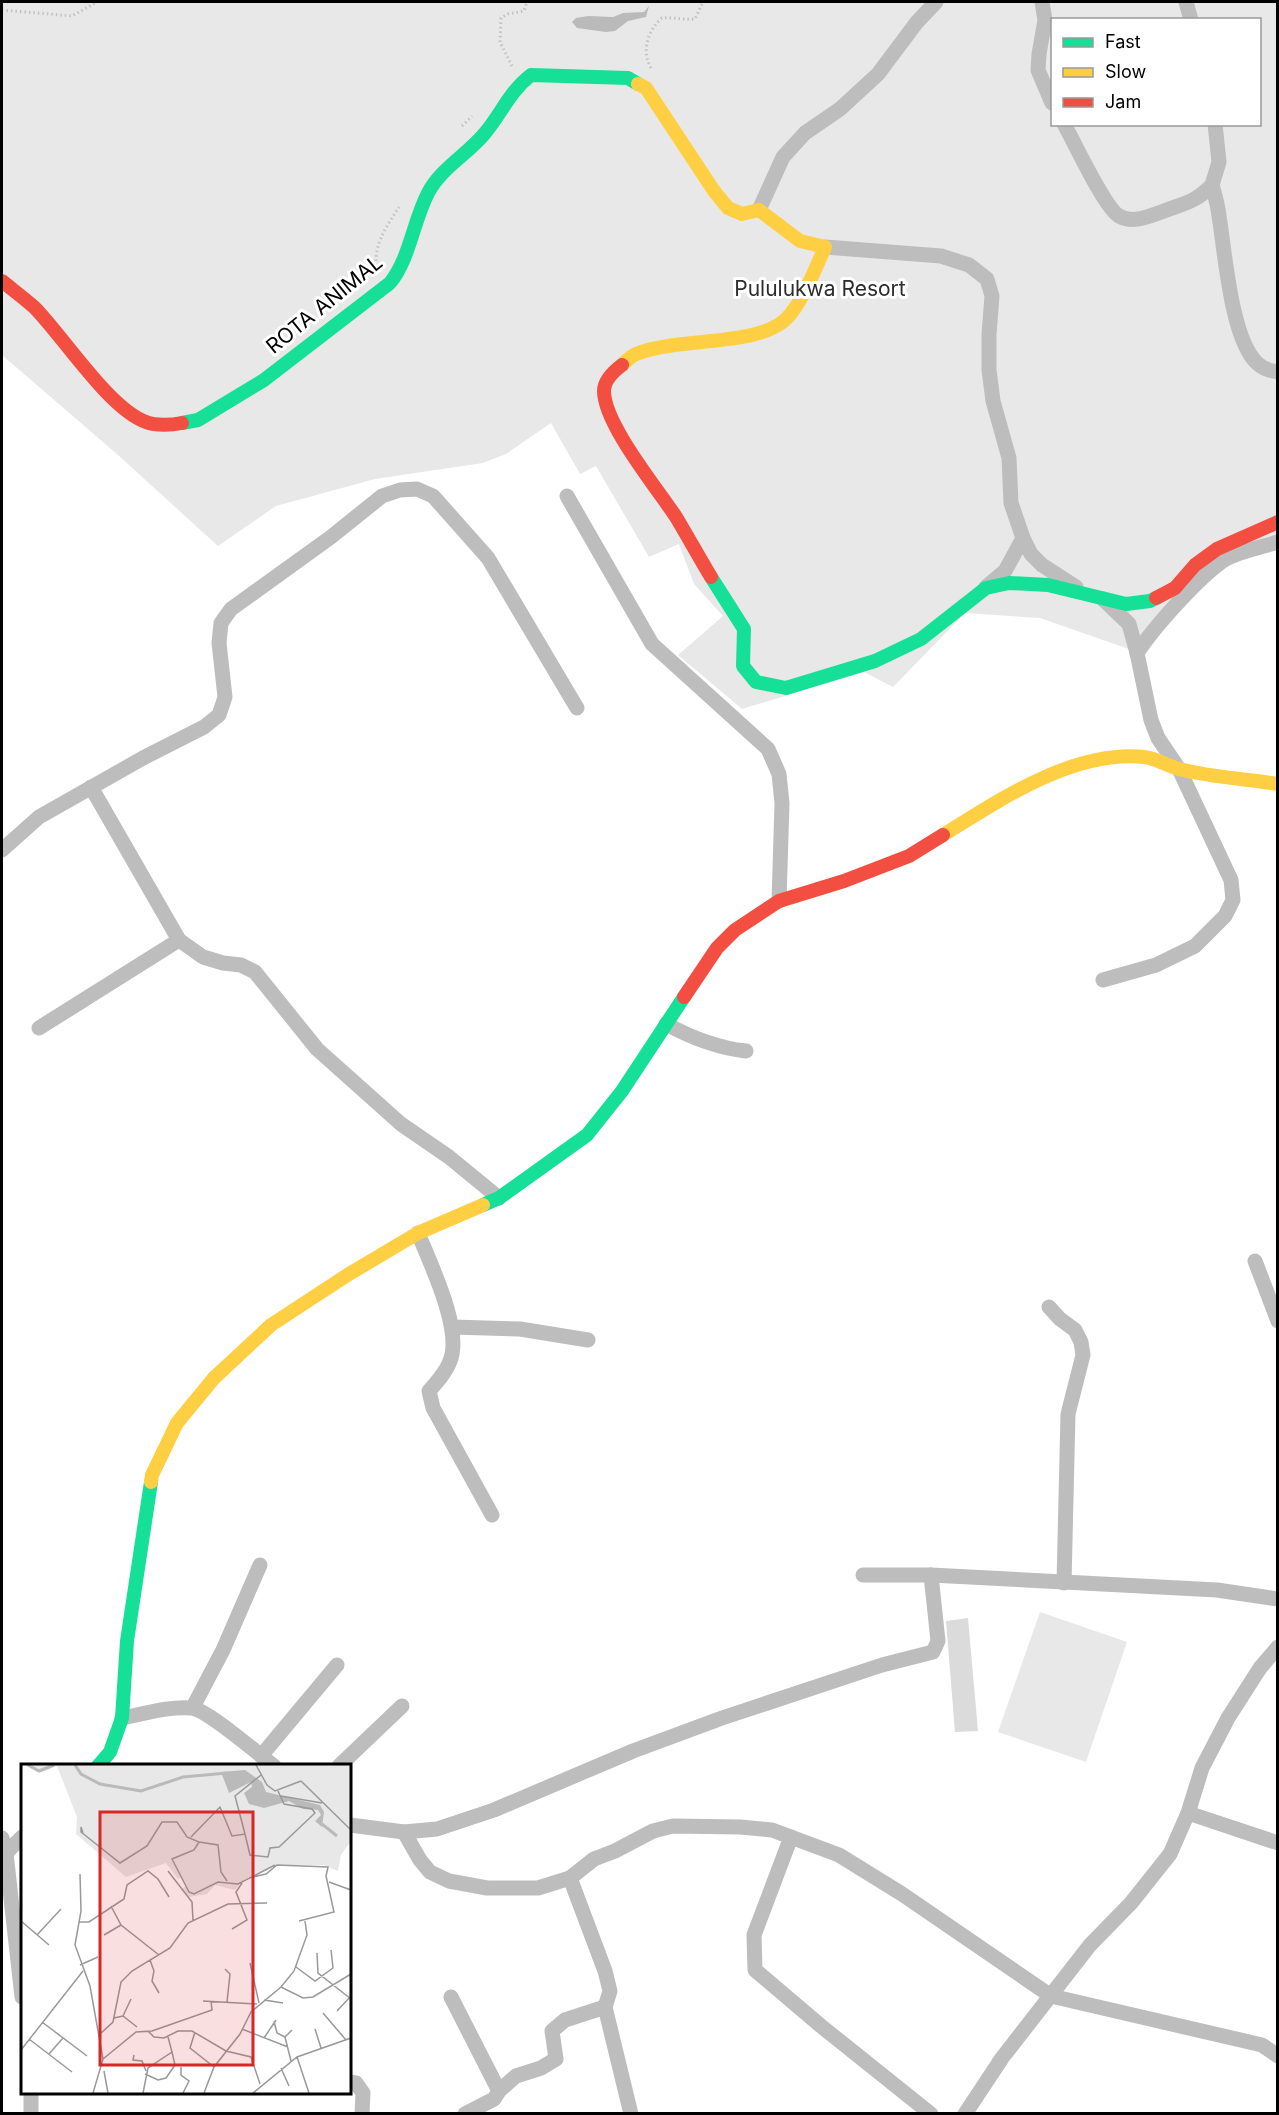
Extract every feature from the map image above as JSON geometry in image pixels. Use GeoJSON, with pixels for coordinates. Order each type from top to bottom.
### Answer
{"type":"FeatureCollection","features":[{"type":"Feature","properties":{"kind":"street"},"geometry":{"type":"LineString","coordinates":[[759,210],[783,157],[805,133],[840,109],[878,74],[917,22],[936,2]]}},
{"type":"Feature","properties":{"kind":"street"},"geometry":{"type":"LineString","coordinates":[[1042,2],[1045,20],[1038,70],[1051,99]]}},
{"type":"Feature","properties":{"kind":"street"},"geometry":{"type":"LineString","coordinates":[[1186,2],[1190,18]]}},
{"type":"Feature","properties":{"kind":"street"},"geometry":{"type":"LineString","coordinates":[[531,75],[628,78],[646,88],[714,191],[728,208],[742,214],[759,210]]}},
{"type":"Feature","properties":{"kind":"street","name":"ROTA ANIMAL"},"geometry":{"type":"LineString","coordinates":[[2,281],[34,307],[97,381],[124,408],[146,422],[173,425],[198,420],[264,380],[390,283],[398,273],[425,198],[433,184],[449,163],[485,133],[521,82],[531,75]]}},
{"type":"Feature","properties":{"kind":"street"},"geometry":{"type":"LineString","coordinates":[[1065,126],[1107,204],[1119,216],[1135,220],[1200,198],[1212,185],[1219,162],[1215,126]]}},
{"type":"Feature","properties":{"kind":"street"},"geometry":{"type":"LineString","coordinates":[[1212,185],[1219,214],[1232,303],[1245,344],[1257,363],[1278,372]]}},
{"type":"Feature","properties":{"kind":"street"},"geometry":{"type":"LineString","coordinates":[[759,210],[800,241],[825,247],[941,256],[969,265],[987,279],[992,296],[989,370],[1009,458],[1011,503],[1031,554],[1042,565],[1069,584],[1126,604],[1150,601],[1175,588],[1195,565],[1216,549],[1278,522]]}},
{"type":"Feature","properties":{"kind":"street"},"geometry":{"type":"LineString","coordinates":[[825,247],[805,291],[785,320],[757,335],[686,342],[635,354],[612,373],[604,389],[610,416],[676,517],[744,629],[743,666],[756,682],[786,688],[875,661],[921,639],[986,588],[1005,571],[1023,537]]}},
{"type":"Feature","properties":{"kind":"street"},"geometry":{"type":"LineString","coordinates":[[2,850],[39,817],[204,726],[219,715],[225,697],[219,643],[221,622],[231,609],[331,537],[382,496],[400,490],[417,489],[433,496],[488,558],[577,708]]}},
{"type":"Feature","properties":{"kind":"street"},"geometry":{"type":"LineString","coordinates":[[567,496],[652,644],[768,749],[779,774],[782,803],[779,902]]}},
{"type":"Feature","properties":{"kind":"street"},"geometry":{"type":"LineString","coordinates":[[1137,653],[1146,639],[1202,578],[1226,559],[1278,542]]}},
{"type":"Feature","properties":{"kind":"street"},"geometry":{"type":"LineString","coordinates":[[986,588],[1009,583],[1048,585],[1100,596],[1129,624],[1158,738],[1179,769],[1231,880],[1233,900],[1225,916],[1195,946],[1156,965],[1103,980]]}},
{"type":"Feature","properties":{"kind":"street"},"geometry":{"type":"LineString","coordinates":[[100,1764],[110,1752],[122,1718],[127,1641],[152,1475],[177,1423],[214,1378],[271,1325],[349,1274],[418,1233],[499,1198],[587,1135],[622,1091],[717,948],[735,930],[779,902],[844,881],[909,856],[1008,795],[1072,766],[1113,757],[1146,757],[1179,769],[1278,784]]}},
{"type":"Feature","properties":{"kind":"street"},"geometry":{"type":"LineString","coordinates":[[91,787],[178,940],[203,957],[241,965],[255,972],[317,1049],[401,1124],[449,1157],[499,1198]]}},
{"type":"Feature","properties":{"kind":"street"},"geometry":{"type":"LineString","coordinates":[[39,1028],[178,940]]}},
{"type":"Feature","properties":{"kind":"street"},"geometry":{"type":"LineString","coordinates":[[666,1024],[710,1044],[746,1051]]}},
{"type":"Feature","properties":{"kind":"street"},"geometry":{"type":"LineString","coordinates":[[418,1233],[446,1304],[452,1327],[451,1359],[429,1391],[434,1408],[492,1515]]}},
{"type":"Feature","properties":{"kind":"street"},"geometry":{"type":"LineString","coordinates":[[1255,1261],[1278,1322]]}},
{"type":"Feature","properties":{"kind":"street"},"geometry":{"type":"LineString","coordinates":[[1049,1307],[1060,1319],[1076,1330],[1083,1355],[1068,1414],[1064,1583]]}},
{"type":"Feature","properties":{"kind":"street"},"geometry":{"type":"LineString","coordinates":[[452,1327],[520,1329],[588,1340]]}},
{"type":"Feature","properties":{"kind":"street"},"geometry":{"type":"LineString","coordinates":[[193,1707],[223,1650],[260,1565]]}},
{"type":"Feature","properties":{"kind":"street"},"geometry":{"type":"LineString","coordinates":[[863,1575],[931,1575],[1217,1590],[1278,1599]]}},
{"type":"Feature","properties":{"kind":"street"},"geometry":{"type":"LineString","coordinates":[[351,1825],[404,1832],[437,1829],[494,1810],[633,1751],[711,1722],[882,1665],[933,1652],[938,1641],[931,1575]]}},
{"type":"Feature","properties":{"kind":"street"},"geometry":{"type":"LineString","coordinates":[[965,2114],[1002,2058],[1090,1945],[1131,1903],[1170,1854],[1188,1813],[1202,1768],[1227,1718],[1260,1668],[1278,1647]]}},
{"type":"Feature","properties":{"kind":"street"},"geometry":{"type":"LineString","coordinates":[[261,1756],[337,1665]]}},
{"type":"Feature","properties":{"kind":"street"},"geometry":{"type":"LineString","coordinates":[[341,1764],[402,1706]]}},
{"type":"Feature","properties":{"kind":"street"},"geometry":{"type":"LineString","coordinates":[[122,1718],[193,1707],[271,1764]]}},
{"type":"Feature","properties":{"kind":"street"},"geometry":{"type":"LineString","coordinates":[[1188,1813],[1278,1843]]}},
{"type":"Feature","properties":{"kind":"street"},"geometry":{"type":"LineString","coordinates":[[404,1832],[420,1860],[430,1872],[449,1881],[487,1888],[538,1888],[570,1878],[602,1854],[615,1851],[653,1831],[673,1826],[756,1827],[792,1837],[839,1855],[902,1894],[1051,1996],[1262,2045],[1278,2056]]}},
{"type":"Feature","properties":{"kind":"street"},"geometry":{"type":"LineString","coordinates":[[21,1837],[4,1845],[21,1989]]}},
{"type":"Feature","properties":{"kind":"street"},"geometry":{"type":"LineString","coordinates":[[792,1837],[754,1935],[755,1970],[820,2026],[930,2114]]}},
{"type":"Feature","properties":{"kind":"street"},"geometry":{"type":"LineString","coordinates":[[570,1878],[605,1971],[610,1991],[605,2007],[631,2114]]}},
{"type":"Feature","properties":{"kind":"street"},"geometry":{"type":"LineString","coordinates":[[451,1997],[499,2091]]}},
{"type":"Feature","properties":{"kind":"street"},"geometry":{"type":"LineString","coordinates":[[465,2114],[494,2099],[499,2091],[516,2076],[541,2068],[556,2060],[552,2031],[565,2020],[605,2007]]}},
{"type":"Feature","properties":{"kind":"street"},"geometry":{"type":"LineString","coordinates":[[351,2082],[356,2083],[363,2093],[362,2114]]}},
{"type":"Feature","properties":{"kind":"street"},"geometry":{"type":"LineString","coordinates":[[31,2094],[31,2114]]}},
{"type":"Feature","properties":{"kind":"path"},"geometry":{"type":"LineString","coordinates":[[2,10],[72,16],[97,2]]}},
{"type":"Feature","properties":{"kind":"path"},"geometry":{"type":"LineString","coordinates":[[527,2],[524,11],[501,18],[500,42],[516,77],[531,75]]}},
{"type":"Feature","properties":{"kind":"path"},"geometry":{"type":"LineString","coordinates":[[652,96],[660,88],[660,81],[646,60],[647,42],[652,26],[662,18],[695,19],[703,2]]}},
{"type":"Feature","properties":{"kind":"green space","name":"Pululukwa Resort"},"geometry":{"type":"Polygon","coordinates":[[[2,2],[1277,2],[1277,535],[1224,552],[1129,649],[1040,618],[965,613],[893,687],[864,672],[742,709],[678,655],[723,616],[694,584],[679,544],[649,557],[596,466],[580,474],[551,423],[506,454],[483,463],[375,479],[276,506],[218,546],[118,455],[2,355],[2,2]]]}},
{"type":"Feature","properties":{"kind":"green space"},"geometry":{"type":"Polygon","coordinates":[[[1040,1612],[1127,1642],[1086,1762],[998,1732],[1040,1612]]]}},
{"type":"Feature","properties":{"kind":"shaded area"},"geometry":{"type":"Polygon","coordinates":[[[649,6],[646,17],[628,21],[615,31],[577,28],[572,22],[576,18],[588,16],[613,17],[623,13],[644,12],[649,6]]]}},
{"type":"Feature","properties":{"kind":"building"},"geometry":{"type":"Polygon","coordinates":[[[968,1618],[978,1731],[955,1732],[946,1621],[968,1618]]]}},
{"type":"Feature","properties":{"kind":"traffic: fast"},"geometry":{"type":"LineString","coordinates":[[182,423],[198,420],[264,380],[390,283],[407,251],[423,204],[433,184],[485,133],[511,95],[531,75],[628,78],[638,84]]}},
{"type":"Feature","properties":{"kind":"traffic: fast"},"geometry":{"type":"LineString","coordinates":[[711,577],[744,629],[743,666],[756,682],[786,688],[875,661],[921,639],[986,588],[1009,583],[1048,585],[1126,604],[1156,598]]}},
{"type":"Feature","properties":{"kind":"traffic: fast"},"geometry":{"type":"LineString","coordinates":[[483,1205],[499,1198],[587,1135],[622,1091],[684,997]]}},
{"type":"Feature","properties":{"kind":"traffic: fast"},"geometry":{"type":"LineString","coordinates":[[100,1764],[110,1752],[122,1718],[127,1641],[151,1482]]}},
{"type":"Feature","properties":{"kind":"traffic: slow"},"geometry":{"type":"LineString","coordinates":[[622,365],[634,355],[653,349],[735,338],[771,329],[785,320],[797,306],[825,247],[800,241],[759,210],[742,214],[728,208],[714,191],[646,88],[638,84]]}},
{"type":"Feature","properties":{"kind":"traffic: slow"},"geometry":{"type":"LineString","coordinates":[[943,835],[1039,780],[1091,761],[1117,757],[1144,757],[1191,772],[1278,784]]}},
{"type":"Feature","properties":{"kind":"traffic: slow"},"geometry":{"type":"LineString","coordinates":[[151,1482],[152,1475],[177,1423],[214,1378],[271,1325],[349,1274],[418,1233],[483,1205]]}},
{"type":"Feature","properties":{"kind":"traffic: jam"},"geometry":{"type":"LineString","coordinates":[[2,281],[34,307],[102,388],[132,415],[154,424],[182,423]]}},
{"type":"Feature","properties":{"kind":"traffic: jam"},"geometry":{"type":"LineString","coordinates":[[622,365],[610,376],[604,387],[606,405],[622,438],[676,517],[711,577]]}},
{"type":"Feature","properties":{"kind":"traffic: jam"},"geometry":{"type":"LineString","coordinates":[[1156,598],[1175,588],[1195,565],[1217,549],[1278,522]]}},
{"type":"Feature","properties":{"kind":"traffic: jam"},"geometry":{"type":"LineString","coordinates":[[684,997],[717,948],[735,930],[779,901],[844,881],[909,856],[943,835]]}}]}
